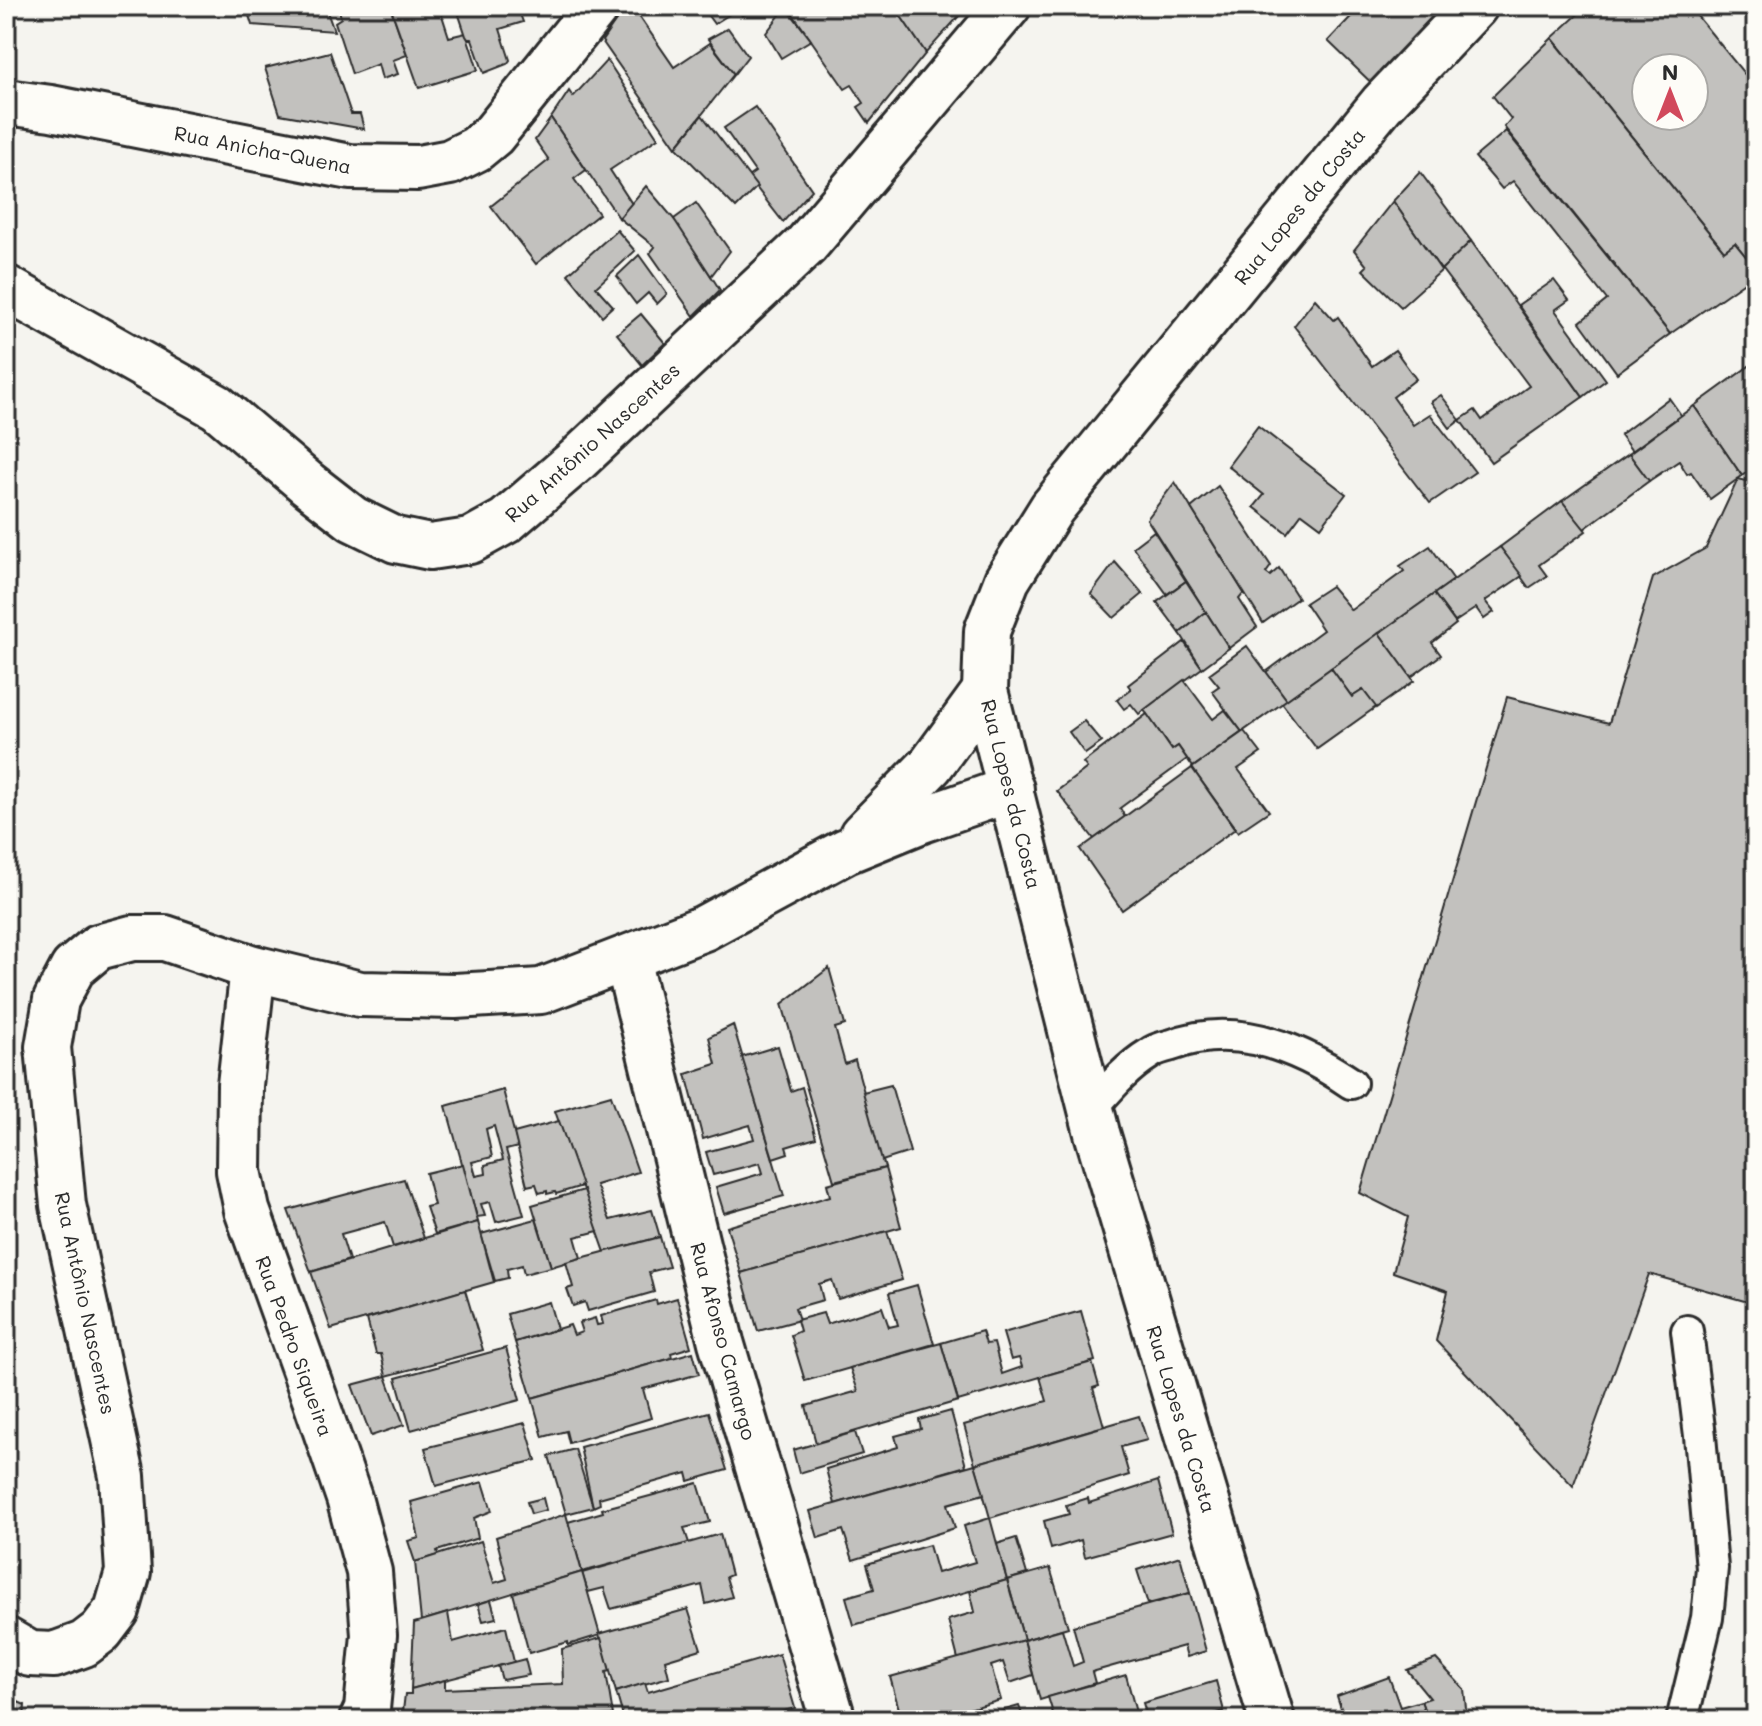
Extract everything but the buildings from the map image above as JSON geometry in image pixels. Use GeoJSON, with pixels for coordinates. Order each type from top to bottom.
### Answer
{"type":"FeatureCollection","features":[{"type":"Feature","properties":{"kind":"street","name":"Rua Anicha-Quena"},"geometry":{"type":"LineString","coordinates":[[6,102],[51,108],[350,167],[418,168],[450,162],[476,149],[493,135],[597,6]]}},
{"type":"Feature","properties":{"kind":"street","name":"Rua Antônio Nascentes"},"geometry":{"type":"LineString","coordinates":[[6,288],[217,407],[353,519],[396,540],[430,547],[470,541],[506,521],[577,460],[806,245],[1008,6]]}},
{"type":"Feature","properties":{"kind":"street","name":"Rua Lopes da Costa"},"geometry":{"type":"LineString","coordinates":[[1272,1720],[1091,1109],[985,691],[987,631],[1007,580],[1052,508],[1382,104],[1475,6]]}},
{"type":"Feature","properties":{"kind":"street","name":"Rua Antônio Nascentes"},"geometry":{"type":"LineString","coordinates":[[846,851],[931,765],[985,691]]}},
{"type":"Feature","properties":{"kind":"street","name":"Rua Antônio Nascentes"},"geometry":{"type":"LineString","coordinates":[[6,1640],[30,1654],[54,1655],[84,1644],[101,1631],[117,1610],[128,1572],[122,1476],[63,1205],[48,1047],[56,1000],[73,968],[98,947],[132,938],[165,938],[253,968],[360,994],[455,996],[541,991],[704,928],[846,851],[1011,789]]}},
{"type":"Feature","properties":{"kind":"street","name":"Rua Afonso Camargo"},"geometry":{"type":"LineString","coordinates":[[627,959],[721,1342],[833,1720]]}},
{"type":"Feature","properties":{"kind":"street","name":"Rua Pedro Siqueira"},"geometry":{"type":"LineString","coordinates":[[253,968],[240,1085],[239,1171],[247,1210],[349,1498],[369,1572],[374,1635],[367,1709],[362,1720]]}},
{"type":"Feature","properties":{"kind":"lane"},"geometry":{"type":"LineString","coordinates":[[1091,1109],[1119,1078],[1150,1053],[1191,1037],[1234,1035],[1279,1043],[1318,1060],[1351,1083]]}},
{"type":"Feature","properties":{"kind":"lane"},"geometry":{"type":"LineString","coordinates":[[1682,1720],[1707,1618],[1712,1568],[1687,1331]]}}]}
